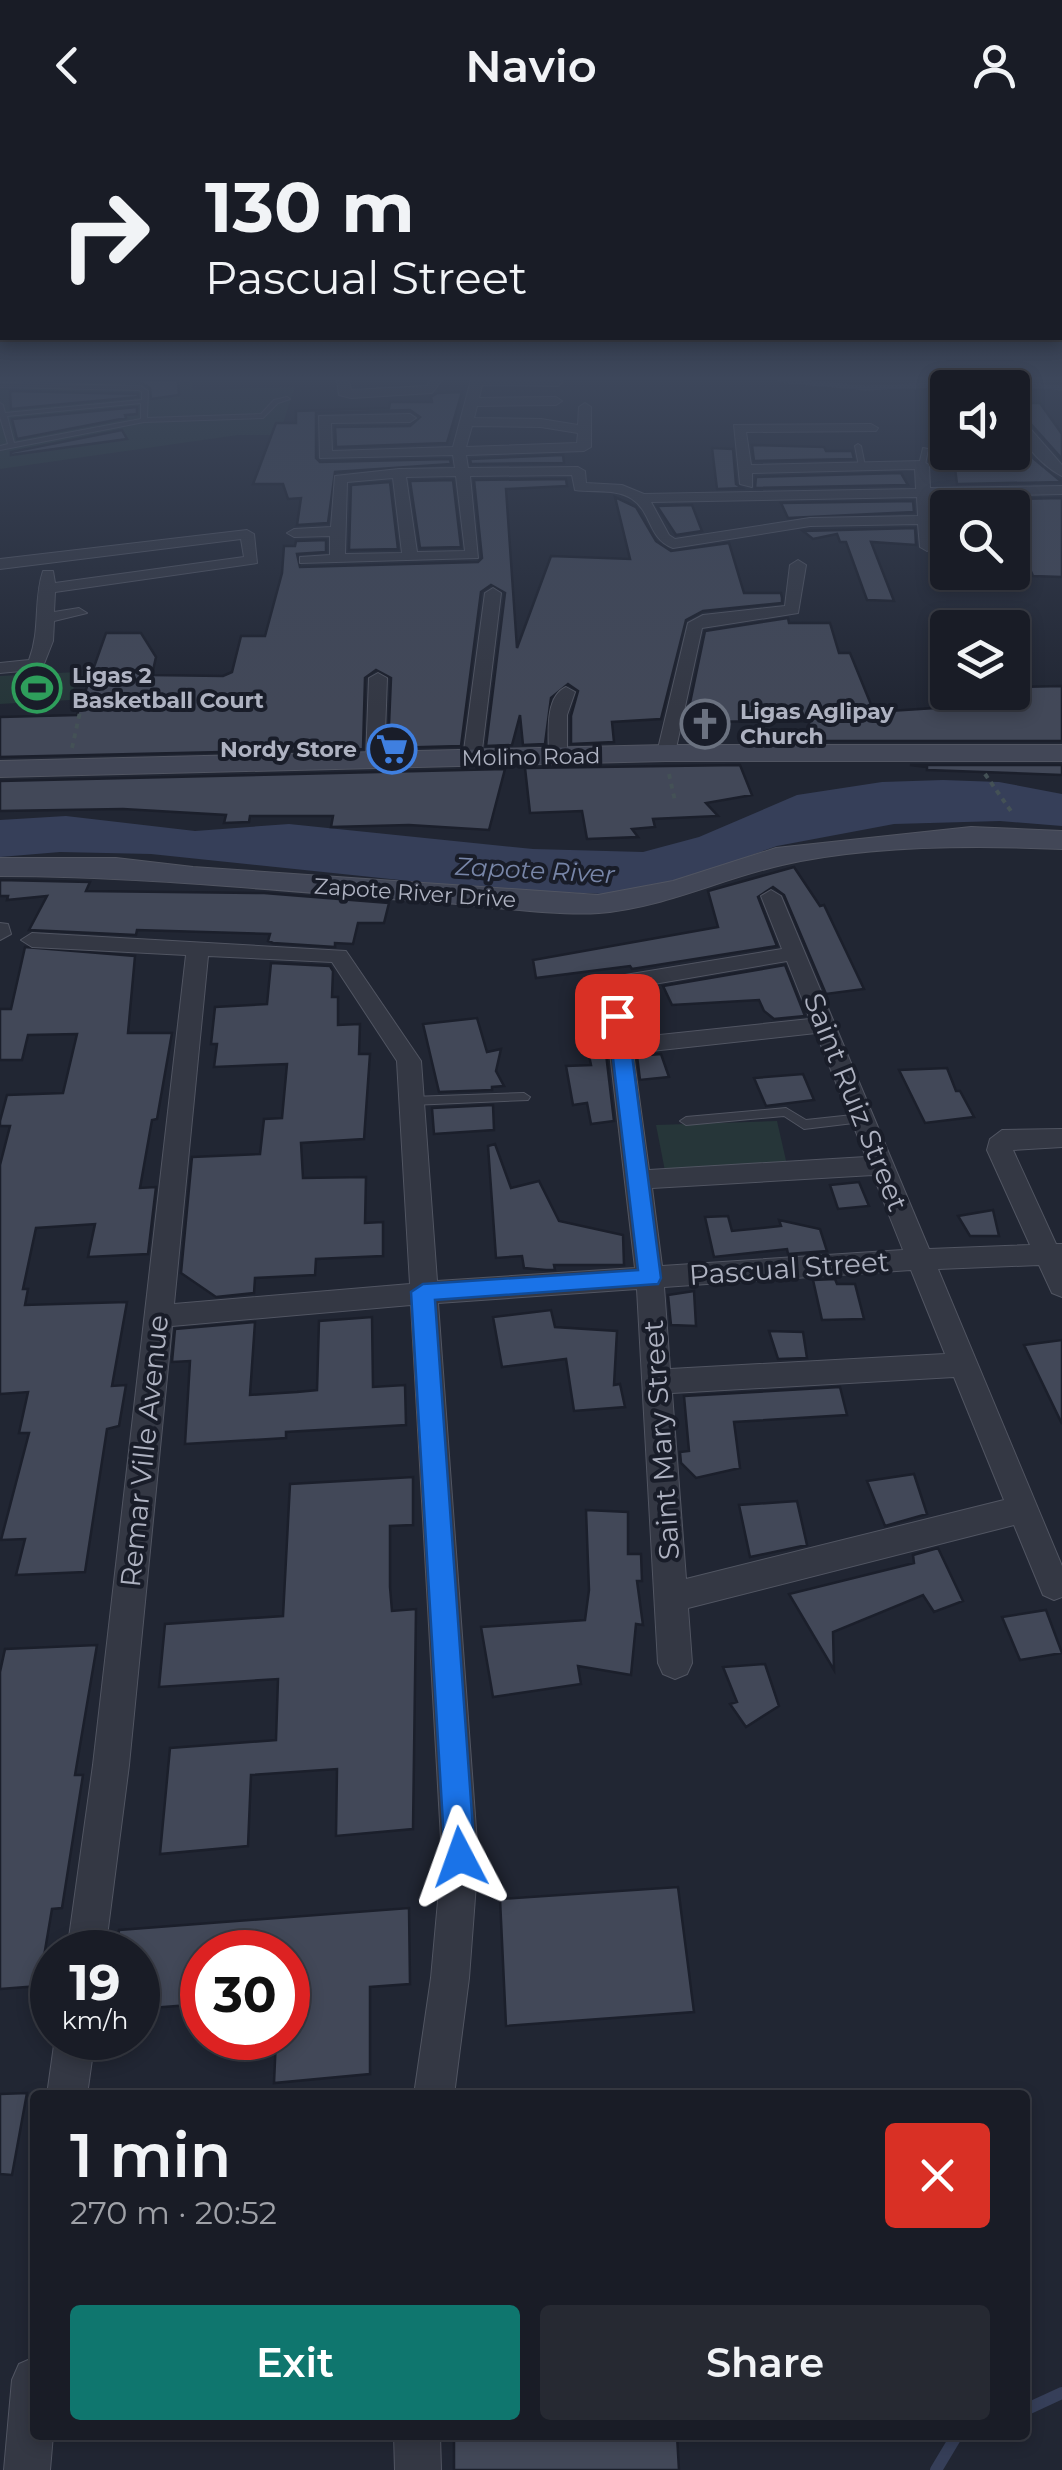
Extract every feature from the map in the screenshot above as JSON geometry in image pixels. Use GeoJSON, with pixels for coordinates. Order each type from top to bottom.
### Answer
{"type":"FeatureCollection","features":[{"type":"Feature","properties":{"kind":"main road","name":"Molino Road"},"geometry":{"type":"LineString","coordinates":[[0,768],[666,754],[1062,753]]}},
{"type":"Feature","properties":{"kind":"main road","name":"Zapote River Drive"},"geometry":{"type":"LineString","coordinates":[[0,866],[116,867],[250,881],[598,904],[679,890],[776,857],[822,850],[971,836],[1062,840]]}},
{"type":"Feature","properties":{"kind":"street"},"geometry":{"type":"LineString","coordinates":[[337,560],[340,489]]}},
{"type":"Feature","properties":{"kind":"street"},"geometry":{"type":"LineString","coordinates":[[400,489],[410,557]]}},
{"type":"Feature","properties":{"kind":"street"},"geometry":{"type":"LineString","coordinates":[[306,560],[474,555],[463,489]]}},
{"type":"Feature","properties":{"kind":"street"},"geometry":{"type":"LineString","coordinates":[[622,489],[642,498],[1062,490]]}},
{"type":"Feature","properties":{"kind":"street"},"geometry":{"type":"LineString","coordinates":[[749,489],[750,494]]}},
{"type":"Feature","properties":{"kind":"street"},"geometry":{"type":"LineString","coordinates":[[924,490],[927,547]]}},
{"type":"Feature","properties":{"kind":"street"},"geometry":{"type":"LineString","coordinates":[[642,498],[663,538],[673,544],[810,522],[926,520]]}},
{"type":"Feature","properties":{"kind":"street"},"geometry":{"type":"LineString","coordinates":[[867,520],[869,542]]}},
{"type":"Feature","properties":{"kind":"street"},"geometry":{"type":"LineString","coordinates":[[294,533],[338,530]]}},
{"type":"Feature","properties":{"kind":"street"},"geometry":{"type":"LineString","coordinates":[[0,564],[247,534],[252,560],[46,589]]}},
{"type":"Feature","properties":{"kind":"street"},"geometry":{"type":"LineString","coordinates":[[0,668],[36,665],[44,641],[50,558]]}},
{"type":"Feature","properties":{"kind":"street"},"geometry":{"type":"LineString","coordinates":[[666,754],[694,626],[703,620],[792,610],[798,565]]}},
{"type":"Feature","properties":{"kind":"street"},"geometry":{"type":"LineString","coordinates":[[472,758],[493,592]]}},
{"type":"Feature","properties":{"kind":"street"},"geometry":{"type":"LineString","coordinates":[[43,618],[79,613]]}},
{"type":"Feature","properties":{"kind":"street"},"geometry":{"type":"LineString","coordinates":[[375,760],[378,678]]}},
{"type":"Feature","properties":{"kind":"street"},"geometry":{"type":"LineString","coordinates":[[558,756],[558,715],[566,692]]}},
{"type":"Feature","properties":{"kind":"street","name":"Saint Ruiz Street"},"geometry":{"type":"LineString","coordinates":[[771,896],[1054,1584]]}},
{"type":"Feature","properties":{"kind":"street"},"geometry":{"type":"LineString","coordinates":[[32,940],[338,956],[409,1061],[460,1857],[450,1978],[435,2090]]}},
{"type":"Feature","properties":{"kind":"street","name":"Remar Ville Avenue"},"geometry":{"type":"LineString","coordinates":[[89,1930],[111,1765],[198,948]]}},
{"type":"Feature","properties":{"kind":"street","name":"Saint Mary Street"},"geometry":{"type":"LineString","coordinates":[[675,1663],[650,1278],[613,984],[794,953]]}},
{"type":"Feature","properties":{"kind":"street"},"geometry":{"type":"LineString","coordinates":[[621,1047],[824,1025]]}},
{"type":"Feature","properties":{"kind":"street"},"geometry":{"type":"LineString","coordinates":[[1062,1138],[1002,1140],[1000,1150],[1054,1254],[1062,1286]]}},
{"type":"Feature","properties":{"kind":"street"},"geometry":{"type":"LineString","coordinates":[[638,1180],[882,1165]]}},
{"type":"Feature","properties":{"kind":"street","name":"Pascual Street"},"geometry":{"type":"LineString","coordinates":[[158,1316],[423,1292],[921,1259],[1054,1254]]}},
{"type":"Feature","properties":{"kind":"street"},"geometry":{"type":"LineString","coordinates":[[655,1382],[964,1365]]}},
{"type":"Feature","properties":{"kind":"street"},"geometry":{"type":"LineString","coordinates":[[672,1597],[1023,1509]]}},
{"type":"Feature","properties":{"kind":"street"},"geometry":{"type":"LineString","coordinates":[[68,2090],[72,2060]]}},
{"type":"Feature","properties":{"kind":"street"},"geometry":{"type":"LineString","coordinates":[[27,2470],[30,2436]]}},
{"type":"Feature","properties":{"kind":"street"},"geometry":{"type":"LineString","coordinates":[[417,2440],[418,2470]]}},
{"type":"Feature","properties":{"kind":"lane"},"geometry":{"type":"LineString","coordinates":[[411,1100],[524,1097]]}},
{"type":"Feature","properties":{"kind":"lane"},"geometry":{"type":"LineString","coordinates":[[686,1121],[786,1112],[804,1125],[862,1118]]}},
{"type":"Feature","properties":{"kind":"path"},"geometry":{"type":"LineString","coordinates":[[68,764],[80,712]]}},
{"type":"Feature","properties":{"kind":"path"},"geometry":{"type":"LineString","coordinates":[[986,776],[1015,817]]}},
{"type":"Feature","properties":{"kind":"shaded area","name":"Ligas 2 Basketball Court"},"geometry":{"type":"Polygon","coordinates":[[[77,672],[71,700],[0,704],[0,676],[77,672]]]}},
{"type":"Feature","properties":{"kind":"shaded area"},"geometry":{"type":"Polygon","coordinates":[[[777,1121],[787,1165],[665,1171],[656,1125],[777,1121]]]}},
{"type":"Feature","properties":{"kind":"water","name":"Zapote River"},"geometry":{"type":"Polygon","coordinates":[[[882,782],[999,782],[1062,794],[1062,826],[1000,821],[894,824],[777,846],[668,885],[603,894],[486,889],[151,854],[60,852],[0,857],[0,820],[66,816],[195,831],[289,824],[533,849],[643,852],[699,837],[797,795],[882,782]]]}},
{"type":"Feature","properties":{"kind":"building"},"geometry":{"type":"Polygon","coordinates":[[[285,489],[333,489],[328,523],[297,525],[301,498],[288,499],[285,489]]]}},
{"type":"Feature","properties":{"kind":"building"},"geometry":{"type":"Polygon","coordinates":[[[351,489],[391,489],[398,549],[349,550],[351,489]]]}},
{"type":"Feature","properties":{"kind":"building"},"geometry":{"type":"Polygon","coordinates":[[[411,489],[454,489],[461,547],[420,548],[411,489]]]}},
{"type":"Feature","properties":{"kind":"building"},"geometry":{"type":"Polygon","coordinates":[[[475,489],[506,489],[517,648],[551,556],[630,559],[615,497],[636,507],[656,541],[671,551],[729,543],[744,593],[781,593],[782,603],[703,611],[686,620],[661,719],[612,722],[614,742],[571,744],[571,716],[578,691],[568,684],[551,698],[545,744],[523,745],[520,715],[512,745],[486,746],[505,593],[491,585],[481,592],[461,746],[388,748],[391,678],[376,670],[365,678],[363,749],[0,757],[0,717],[77,715],[106,633],[141,633],[156,657],[152,675],[223,676],[232,672],[241,636],[265,636],[282,573],[284,546],[295,546],[296,541],[326,540],[326,552],[297,554],[300,567],[478,562],[482,558],[475,489]]]}},
{"type":"Feature","properties":{"kind":"building"},"geometry":{"type":"Polygon","coordinates":[[[1062,498],[1062,577],[1033,576],[1030,569],[1030,499],[1062,498]]]}},
{"type":"Feature","properties":{"kind":"building"},"geometry":{"type":"Polygon","coordinates":[[[913,501],[914,512],[788,518],[781,503],[913,501]]]}},
{"type":"Feature","properties":{"kind":"building"},"geometry":{"type":"Polygon","coordinates":[[[692,505],[702,531],[676,535],[657,506],[692,505]]]}},
{"type":"Feature","properties":{"kind":"building"},"geometry":{"type":"Polygon","coordinates":[[[915,528],[916,545],[871,542],[894,601],[867,600],[846,542],[840,542],[837,534],[813,539],[803,531],[915,528]]]}},
{"type":"Feature","properties":{"kind":"building"},"geometry":{"type":"Polygon","coordinates":[[[788,618],[789,623],[830,623],[839,653],[850,653],[874,712],[930,708],[1030,710],[1030,687],[1062,686],[1062,741],[809,741],[809,721],[686,722],[705,631],[788,618]]]}},
{"type":"Feature","properties":{"kind":"building"},"geometry":{"type":"Polygon","coordinates":[[[740,765],[752,795],[706,803],[718,816],[653,819],[655,827],[632,829],[638,837],[587,839],[582,811],[530,813],[525,768],[740,765]]]}},
{"type":"Feature","properties":{"kind":"building"},"geometry":{"type":"Polygon","coordinates":[[[910,765],[1062,765],[1062,775],[927,770],[910,765]]]}},
{"type":"Feature","properties":{"kind":"building"},"geometry":{"type":"Polygon","coordinates":[[[505,769],[489,830],[409,825],[331,827],[333,816],[250,816],[249,822],[224,823],[226,815],[123,809],[0,811],[0,781],[505,769]]]}},
{"type":"Feature","properties":{"kind":"building"},"geometry":{"type":"Polygon","coordinates":[[[794,867],[820,906],[824,905],[864,989],[826,994],[784,895],[773,887],[758,897],[777,946],[632,969],[630,966],[536,978],[533,960],[718,927],[708,891],[794,867]]]}},
{"type":"Feature","properties":{"kind":"building"},"geometry":{"type":"Polygon","coordinates":[[[0,880],[90,882],[86,891],[264,893],[389,903],[384,923],[358,923],[353,944],[335,943],[335,947],[273,943],[268,941],[270,934],[137,930],[136,935],[29,930],[47,896],[7,900],[8,896],[0,896],[0,880]]]}},
{"type":"Feature","properties":{"kind":"building"},"geometry":{"type":"Polygon","coordinates":[[[25,947],[135,956],[128,1033],[172,1033],[140,1188],[156,1187],[148,1254],[88,1257],[95,1224],[36,1228],[23,1289],[28,1289],[25,1305],[127,1302],[112,1386],[126,1385],[119,1426],[107,1429],[85,1572],[16,1575],[25,1539],[1,1540],[29,1433],[19,1433],[28,1392],[0,1394],[0,1165],[10,1126],[0,1126],[0,1121],[7,1095],[63,1093],[77,1034],[28,1035],[22,1060],[0,1060],[0,1009],[11,1009],[25,947]]]}},
{"type":"Feature","properties":{"kind":"building"},"geometry":{"type":"Polygon","coordinates":[[[271,963],[330,966],[332,997],[338,997],[338,1025],[360,1024],[359,1054],[370,1054],[364,1139],[301,1143],[303,1178],[366,1177],[365,1223],[383,1222],[383,1256],[316,1259],[315,1275],[255,1278],[254,1293],[216,1297],[181,1273],[192,1157],[260,1154],[264,1119],[282,1118],[287,1064],[214,1067],[217,1044],[211,1044],[215,1007],[267,1004],[271,963]]]}},
{"type":"Feature","properties":{"kind":"building"},"geometry":{"type":"Polygon","coordinates":[[[785,965],[805,1016],[774,1019],[759,1000],[672,1005],[663,986],[785,965]]]}},
{"type":"Feature","properties":{"kind":"building"},"geometry":{"type":"Polygon","coordinates":[[[477,1018],[487,1052],[501,1049],[496,1071],[504,1086],[439,1092],[423,1024],[477,1018]]]}},
{"type":"Feature","properties":{"kind":"building"},"geometry":{"type":"Polygon","coordinates":[[[602,1020],[614,1121],[591,1124],[587,1103],[573,1105],[566,1066],[591,1065],[582,1022],[602,1020]]]}},
{"type":"Feature","properties":{"kind":"building"},"geometry":{"type":"Polygon","coordinates":[[[661,1054],[669,1077],[640,1080],[637,1056],[661,1054]]]}},
{"type":"Feature","properties":{"kind":"building"},"geometry":{"type":"Polygon","coordinates":[[[947,1068],[956,1091],[960,1091],[974,1117],[925,1123],[899,1070],[947,1068]]]}},
{"type":"Feature","properties":{"kind":"building"},"geometry":{"type":"Polygon","coordinates":[[[803,1074],[814,1100],[766,1106],[754,1078],[803,1074]]]}},
{"type":"Feature","properties":{"kind":"building"},"geometry":{"type":"Polygon","coordinates":[[[493,1105],[494,1130],[434,1134],[432,1108],[493,1105]]]}},
{"type":"Feature","properties":{"kind":"building"},"geometry":{"type":"Polygon","coordinates":[[[495,1144],[511,1188],[539,1181],[559,1221],[623,1235],[624,1265],[554,1265],[555,1270],[546,1270],[524,1268],[522,1256],[496,1258],[488,1146],[495,1144]]]}},
{"type":"Feature","properties":{"kind":"building"},"geometry":{"type":"Polygon","coordinates":[[[859,1182],[869,1206],[838,1209],[830,1185],[859,1182]]]}},
{"type":"Feature","properties":{"kind":"building"},"geometry":{"type":"Polygon","coordinates":[[[993,1210],[999,1236],[970,1236],[958,1216],[993,1210]]]}},
{"type":"Feature","properties":{"kind":"building"},"geometry":{"type":"Polygon","coordinates":[[[728,1216],[732,1231],[781,1226],[779,1220],[820,1229],[827,1251],[788,1254],[787,1249],[714,1257],[705,1217],[728,1216]]]}},
{"type":"Feature","properties":{"kind":"building"},"geometry":{"type":"Polygon","coordinates":[[[835,1279],[837,1284],[855,1284],[864,1319],[822,1320],[813,1280],[835,1279]]]}},
{"type":"Feature","properties":{"kind":"building"},"geometry":{"type":"Polygon","coordinates":[[[694,1291],[696,1326],[671,1325],[668,1295],[694,1291]]]}},
{"type":"Feature","properties":{"kind":"building"},"geometry":{"type":"Polygon","coordinates":[[[551,1310],[555,1327],[617,1331],[614,1385],[620,1384],[625,1407],[574,1411],[566,1359],[502,1367],[493,1317],[551,1310]]]}},
{"type":"Feature","properties":{"kind":"building"},"geometry":{"type":"Polygon","coordinates":[[[372,1317],[373,1387],[405,1385],[406,1425],[286,1432],[286,1438],[185,1444],[190,1361],[172,1362],[175,1329],[255,1322],[250,1395],[317,1390],[319,1321],[372,1317]]]}},
{"type":"Feature","properties":{"kind":"building"},"geometry":{"type":"Polygon","coordinates":[[[769,1331],[803,1332],[807,1358],[778,1359],[769,1331]]]}},
{"type":"Feature","properties":{"kind":"building"},"geometry":{"type":"Polygon","coordinates":[[[1062,1340],[1062,1424],[1024,1345],[1062,1340]]]}},
{"type":"Feature","properties":{"kind":"building"},"geometry":{"type":"Polygon","coordinates":[[[840,1387],[847,1415],[734,1422],[740,1468],[696,1478],[681,1463],[680,1452],[689,1451],[684,1396],[840,1387]]]}},
{"type":"Feature","properties":{"kind":"building"},"geometry":{"type":"Polygon","coordinates":[[[914,1474],[927,1514],[885,1526],[867,1481],[914,1474]]]}},
{"type":"Feature","properties":{"kind":"building"},"geometry":{"type":"Polygon","coordinates":[[[413,1477],[413,1525],[390,1526],[390,1587],[392,1611],[416,1609],[413,1829],[336,1836],[337,1769],[251,1775],[248,1846],[160,1854],[170,1748],[276,1740],[278,1679],[159,1687],[165,1624],[283,1616],[290,1484],[413,1477]]]}},
{"type":"Feature","properties":{"kind":"building"},"geometry":{"type":"Polygon","coordinates":[[[797,1501],[807,1545],[750,1557],[739,1505],[797,1501]]]}},
{"type":"Feature","properties":{"kind":"building"},"geometry":{"type":"Polygon","coordinates":[[[586,1510],[628,1512],[628,1554],[641,1554],[642,1581],[637,1581],[643,1625],[636,1624],[631,1675],[578,1666],[581,1684],[493,1697],[481,1627],[585,1620],[589,1590],[586,1510]]]}},
{"type":"Feature","properties":{"kind":"building"},"geometry":{"type":"Polygon","coordinates":[[[938,1548],[963,1601],[934,1612],[923,1595],[833,1632],[834,1670],[789,1594],[914,1563],[913,1555],[938,1548]]]}},
{"type":"Feature","properties":{"kind":"building"},"geometry":{"type":"Polygon","coordinates":[[[1046,1610],[1062,1653],[1020,1660],[1002,1617],[1046,1610]]]}},
{"type":"Feature","properties":{"kind":"building"},"geometry":{"type":"Polygon","coordinates":[[[97,1645],[75,1775],[83,1775],[62,1908],[52,1909],[48,1930],[30,1930],[30,1987],[0,1989],[0,1672],[5,1649],[97,1645]]]}},
{"type":"Feature","properties":{"kind":"building"},"geometry":{"type":"Polygon","coordinates":[[[765,1664],[779,1706],[746,1727],[730,1704],[737,1702],[723,1667],[765,1664]]]}},
{"type":"Feature","properties":{"kind":"building"},"geometry":{"type":"Polygon","coordinates":[[[678,1887],[694,2012],[506,2026],[500,1899],[678,1887]]]}},
{"type":"Feature","properties":{"kind":"building"},"geometry":{"type":"Polygon","coordinates":[[[409,1908],[410,1984],[370,1987],[370,2074],[274,2083],[275,2060],[310,2060],[310,1930],[180,1930],[180,2006],[160,2007],[160,1930],[119,1930],[409,1908]]]}},
{"type":"Feature","properties":{"kind":"building"},"geometry":{"type":"Polygon","coordinates":[[[27,2093],[12,2175],[0,2174],[0,2094],[27,2093]]]}},
{"type":"Feature","properties":{"kind":"building"},"geometry":{"type":"Polygon","coordinates":[[[454,2440],[677,2440],[679,2470],[454,2470],[454,2440]]]}},
{"type":"Feature","properties":{"kind":"waterway"},"geometry":{"type":"LineString","coordinates":[[1030,2408],[1062,2393]]}},
{"type":"Feature","properties":{"kind":"waterway"},"geometry":{"type":"LineString","coordinates":[[936,2470],[954,2440]]}},
{"type":"Feature","properties":{"kind":"place","name":"Ligas 2 Basketball Court"},"geometry":{"type":"Point","coordinates":[37,688]}},
{"type":"Feature","properties":{"kind":"place","name":"Ligas Aglipay Church"},"geometry":{"type":"Point","coordinates":[705,724]}},
{"type":"Feature","properties":{"kind":"place","name":"Nordy Store"},"geometry":{"type":"Point","coordinates":[392,749]}},
{"type":"Feature","properties":{"kind":"route"},"geometry":{"type":"LineString","coordinates":[[460,1857],[423,1292],[650,1278],[617,1016]]}}]}
